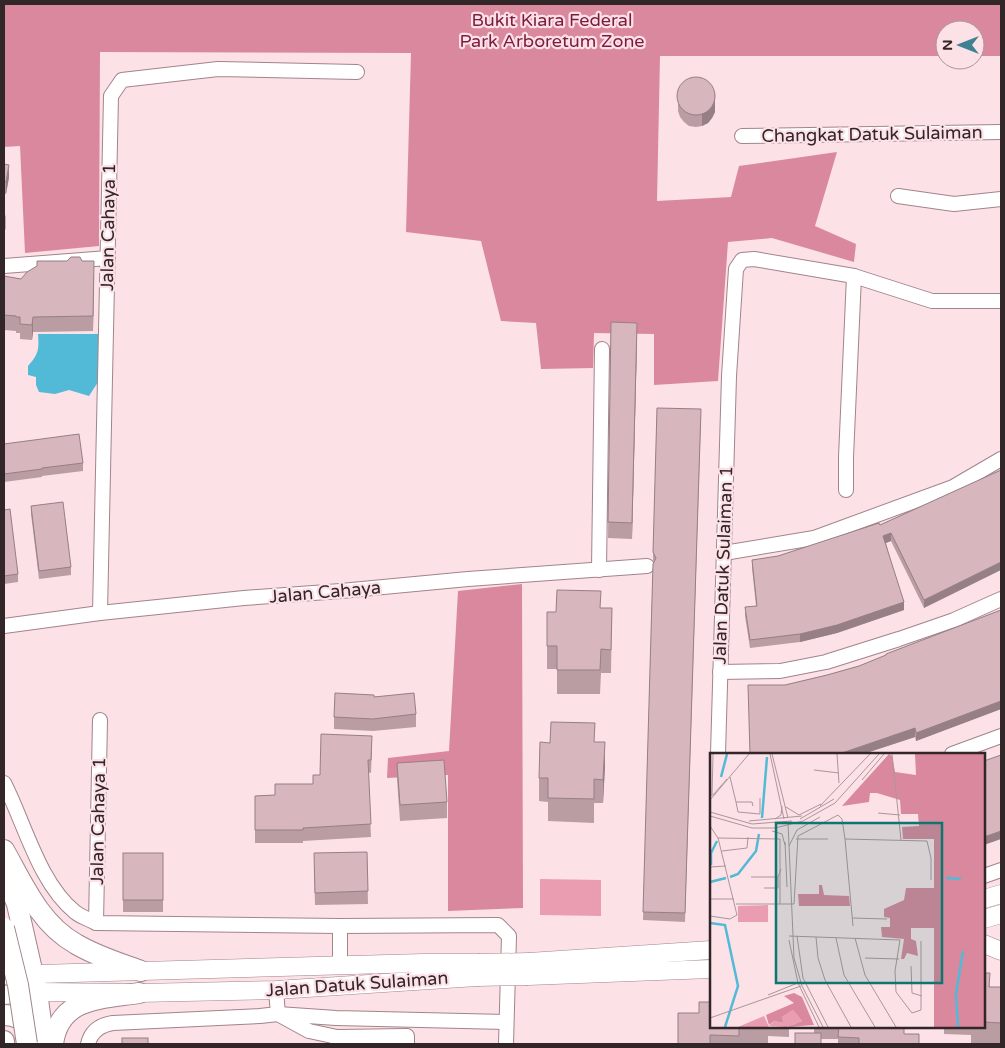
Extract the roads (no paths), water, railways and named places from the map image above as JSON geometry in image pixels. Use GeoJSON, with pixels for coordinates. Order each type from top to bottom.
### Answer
{"type":"FeatureCollection","features":[{"type":"Feature","properties":{"kind":"highway"},"geometry":{"type":"LineString","coordinates":[[4,850],[44,918],[58,932],[88,950],[141,971]]}},
{"type":"Feature","properties":{"kind":"highway"},"geometry":{"type":"LineString","coordinates":[[4,873],[17,904],[35,983],[43,1044]]}},
{"type":"Feature","properties":{"kind":"highway"},"geometry":{"type":"LineString","coordinates":[[17,904],[4,928],[18,984],[27,1044]]}},
{"type":"Feature","properties":{"kind":"highway"},"geometry":{"type":"LineString","coordinates":[[53,1044],[54,1035],[59,1023],[75,1007],[86,1002],[138,993]]}},
{"type":"Feature","properties":{"kind":"highway"},"geometry":{"type":"LineString","coordinates":[[4,1015],[12,1015],[25,1022],[43,1044]]}},
{"type":"Feature","properties":{"kind":"main road"},"geometry":{"type":"LineString","coordinates":[[985,899],[1001,894]]}},
{"type":"Feature","properties":{"kind":"main road"},"geometry":{"type":"LineString","coordinates":[[985,919],[1001,914]]}},
{"type":"Feature","properties":{"kind":"main road"},"geometry":{"type":"LineString","coordinates":[[985,944],[1001,951]]}},
{"type":"Feature","properties":{"kind":"main road","name":"Jalan Datuk Sulaiman"},"geometry":{"type":"LineString","coordinates":[[529,969],[710,950]]}},
{"type":"Feature","properties":{"kind":"main road","name":"Jalan Datuk Sulaiman"},"geometry":{"type":"LineString","coordinates":[[4,996],[35,983],[141,971],[423,963],[477,970]]}},
{"type":"Feature","properties":{"kind":"main road","name":"Jalan Datuk Sulaiman"},"geometry":{"type":"LineString","coordinates":[[4,975],[35,983],[138,993],[276,990],[477,970],[710,969]]}},
{"type":"Feature","properties":{"kind":"street","name":"Jalan Cahaya 1"},"geometry":{"type":"LineString","coordinates":[[100,612],[111,96],[122,80],[218,69],[357,72]]}},
{"type":"Feature","properties":{"kind":"street","name":"Changkat Datuk Sulaiman"},"geometry":{"type":"LineString","coordinates":[[742,136],[1001,132]]}},
{"type":"Feature","properties":{"kind":"street"},"geometry":{"type":"LineString","coordinates":[[898,196],[954,204],[1001,199]]}},
{"type":"Feature","properties":{"kind":"street"},"geometry":{"type":"LineString","coordinates":[[4,266],[108,258]]}},
{"type":"Feature","properties":{"kind":"street","name":"Jalan Datuk Sulaiman 1"},"geometry":{"type":"LineString","coordinates":[[718,753],[729,376],[736,270],[742,260],[754,259],[854,276]]}},
{"type":"Feature","properties":{"kind":"street"},"geometry":{"type":"LineString","coordinates":[[846,490],[854,276],[932,301],[1001,302]]}},
{"type":"Feature","properties":{"kind":"street"},"geometry":{"type":"LineString","coordinates":[[598,570],[602,349]]}},
{"type":"Feature","properties":{"kind":"street"},"geometry":{"type":"LineString","coordinates":[[724,553],[814,538],[953,488],[1001,459]]}},
{"type":"Feature","properties":{"kind":"street","name":"Jalan Cahaya"},"geometry":{"type":"LineString","coordinates":[[4,626],[100,612],[244,598],[647,566]]}},
{"type":"Feature","properties":{"kind":"street"},"geometry":{"type":"LineString","coordinates":[[720,672],[780,671],[826,662],[954,620],[1001,599]]}},
{"type":"Feature","properties":{"kind":"street","name":"Jalan Cahaya 1"},"geometry":{"type":"LineString","coordinates":[[96,923],[100,720]]}},
{"type":"Feature","properties":{"kind":"street"},"geometry":{"type":"LineString","coordinates":[[955,753],[1001,736]]}},
{"type":"Feature","properties":{"kind":"street"},"geometry":{"type":"LineString","coordinates":[[4,783],[51,886],[77,914],[96,923],[340,926],[498,925],[509,936],[506,1044]]}},
{"type":"Feature","properties":{"kind":"street"},"geometry":{"type":"LineString","coordinates":[[985,876],[1001,870]]}},
{"type":"Feature","properties":{"kind":"street"},"geometry":{"type":"LineString","coordinates":[[340,926],[340,966]]}},
{"type":"Feature","properties":{"kind":"street"},"geometry":{"type":"LineString","coordinates":[[276,990],[278,1014]]}},
{"type":"Feature","properties":{"kind":"street"},"geometry":{"type":"LineString","coordinates":[[88,1044],[92,1034],[106,1024],[278,1014],[336,1018],[506,1022]]}},
{"type":"Feature","properties":{"kind":"street"},"geometry":{"type":"LineString","coordinates":[[278,1014],[309,1031],[337,1041],[407,1036],[406,1044]]}},
{"type":"Feature","properties":{"kind":"water"},"geometry":{"type":"Polygon","coordinates":[[[38,334],[99,334],[100,379],[89,396],[69,390],[55,394],[39,392],[36,385],[36,377],[28,375],[28,366],[38,351],[38,334]]]}},
{"type":"Feature","properties":{"kind":"park label","name":"Bukit Kiara Federal Park Arboretum Zone"},"geometry":{"type":"Point","coordinates":[552,30]}}]}
